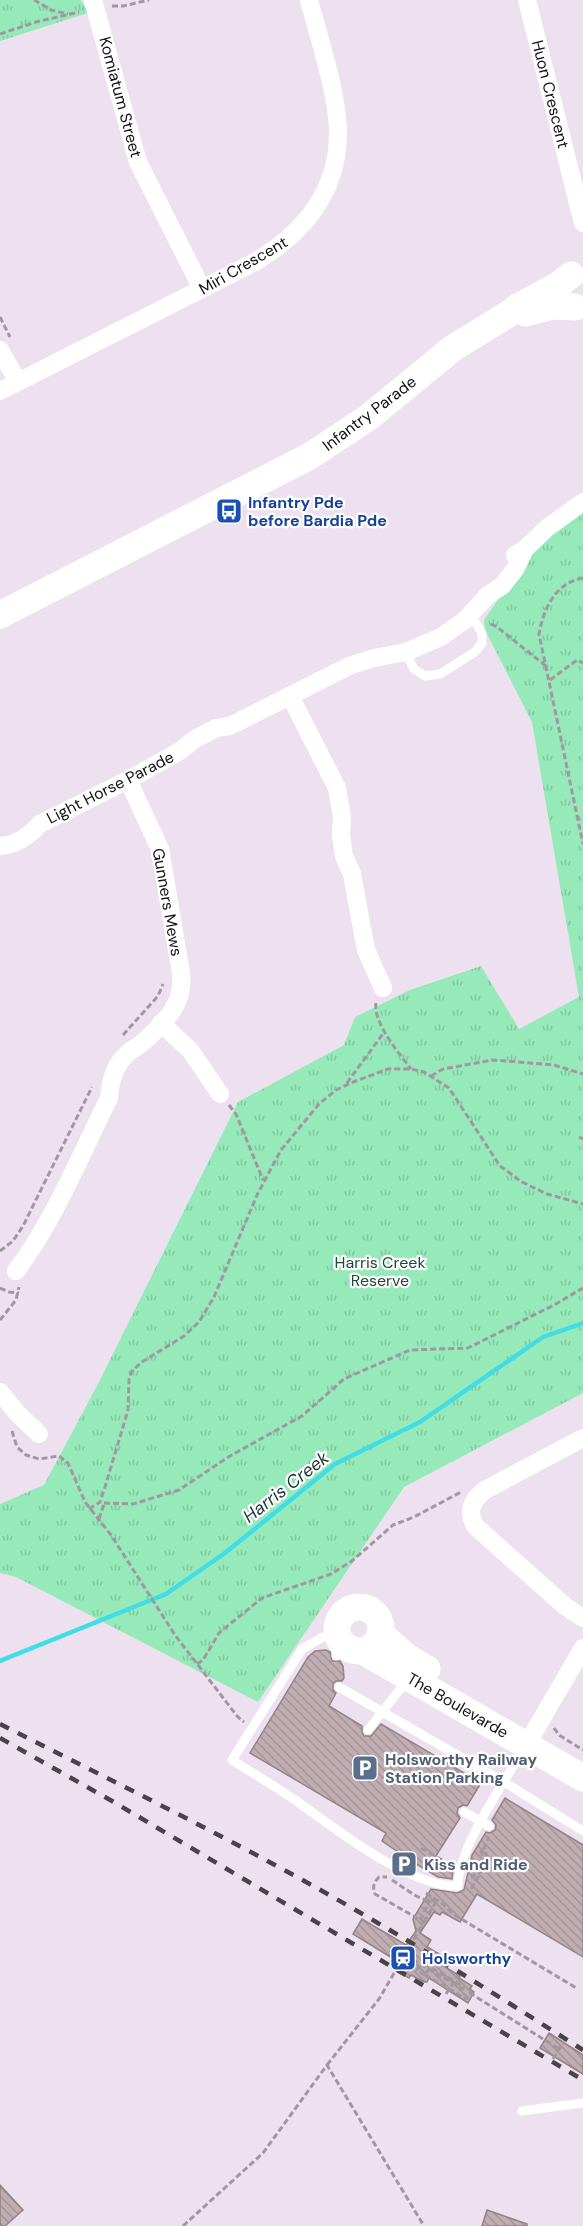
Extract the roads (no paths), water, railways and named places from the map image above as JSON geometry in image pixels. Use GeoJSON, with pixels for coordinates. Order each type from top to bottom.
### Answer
{"type":"FeatureCollection","features":[{"type":"Feature","properties":{"kind":"street","name":"Miri Crescent"},"geometry":{"type":"LineString","coordinates":[[0,391],[255,262],[289,240],[309,217],[330,178],[337,146],[336,110],[309,0]]}},
{"type":"Feature","properties":{"kind":"street","name":"Huon Crescent"},"geometry":{"type":"LineString","coordinates":[[527,0],[583,223]]}},
{"type":"Feature","properties":{"kind":"street","name":"Komiatum Street"},"geometry":{"type":"LineString","coordinates":[[95,4],[138,162],[202,289]]}},
{"type":"Feature","properties":{"kind":"street"},"geometry":{"type":"LineString","coordinates":[[577,268],[568,291],[579,310]]}},
{"type":"Feature","properties":{"kind":"street","name":"Infantry Parade"},"geometry":{"type":"LineString","coordinates":[[0,615],[310,456],[369,417],[453,348],[518,307],[557,286],[577,268]]}},
{"type":"Feature","properties":{"kind":"street","name":"Infantry Parade"},"geometry":{"type":"LineString","coordinates":[[507,315],[523,314],[553,306],[579,310]]}},
{"type":"Feature","properties":{"kind":"street"},"geometry":{"type":"LineString","coordinates":[[0,350],[18,382]]}},
{"type":"Feature","properties":{"kind":"street","name":"Light Horse Parade"},"geometry":{"type":"LineString","coordinates":[[0,846],[10,845],[30,836],[40,824],[128,780],[216,728],[230,726],[362,661],[405,652],[474,621],[488,595],[492,579],[506,561],[525,549],[547,528],[583,502]]}},
{"type":"Feature","properties":{"kind":"street"},"geometry":{"type":"LineString","coordinates":[[290,696],[334,779],[342,817],[341,835],[344,856],[352,874],[366,950],[383,988]]}},
{"type":"Feature","properties":{"kind":"street","name":"Gunners Mews"},"geometry":{"type":"LineString","coordinates":[[16,1270],[39,1237],[109,1098],[121,1088],[142,1043],[180,999],[182,991],[160,849],[128,780]]}},
{"type":"Feature","properties":{"kind":"street","name":"Light Horse Parade"},"geometry":{"type":"LineString","coordinates":[[0,840],[4,834],[24,824],[40,824]]}},
{"type":"Feature","properties":{"kind":"street"},"geometry":{"type":"LineString","coordinates":[[161,1023],[190,1050],[220,1094]]}},
{"type":"Feature","properties":{"kind":"street"},"geometry":{"type":"LineString","coordinates":[[0,1392],[17,1413],[39,1434]]}},
{"type":"Feature","properties":{"kind":"street"},"geometry":{"type":"LineString","coordinates":[[583,1438],[485,1490],[471,1507],[471,1519],[475,1526],[566,1606],[583,1618]]}},
{"type":"Feature","properties":{"kind":"street","name":"The Boulevarde"},"geometry":{"type":"LineString","coordinates":[[352,1643],[414,1679],[538,1733],[583,1778]]}},
{"type":"Feature","properties":{"kind":"street","name":"The Boulevarde"},"geometry":{"type":"LineString","coordinates":[[352,1643],[407,1657],[583,1761]]}},
{"type":"Feature","properties":{"kind":"street"},"geometry":{"type":"LineString","coordinates":[[538,1733],[583,1647]]}},
{"type":"Feature","properties":{"kind":"lane"},"geometry":{"type":"LineString","coordinates":[[405,652],[414,669],[425,676],[440,674],[475,652],[482,643],[482,633],[474,621]]}},
{"type":"Feature","properties":{"kind":"lane"},"geometry":{"type":"LineString","coordinates":[[352,1643],[322,1637],[302,1649],[232,1760],[298,1802],[335,1830],[412,1875],[439,1885],[458,1886],[460,1867],[468,1845],[504,1782],[538,1733]]}},
{"type":"Feature","properties":{"kind":"lane"},"geometry":{"type":"LineString","coordinates":[[368,1730],[401,1688],[414,1679]]}},
{"type":"Feature","properties":{"kind":"lane"},"geometry":{"type":"LineString","coordinates":[[339,1687],[384,1711],[583,1831]]}},
{"type":"Feature","properties":{"kind":"lane"},"geometry":{"type":"LineString","coordinates":[[464,1812],[489,1826]]}},
{"type":"Feature","properties":{"kind":"lane"},"geometry":{"type":"LineString","coordinates":[[522,2111],[583,2103]]}},
{"type":"Feature","properties":{"kind":"waterway","name":"Harris Creek"},"geometry":{"type":"LineString","coordinates":[[0,1661],[166,1594],[225,1553],[335,1464],[420,1422],[543,1337],[583,1323]]}},
{"type":"Feature","properties":{"kind":"railway"},"geometry":{"type":"LineString","coordinates":[[0,1724],[181,1815],[315,1887],[444,1963],[583,2050]]}},
{"type":"Feature","properties":{"kind":"railway"},"geometry":{"type":"LineString","coordinates":[[0,1738],[112,1801],[583,2080]]}},
{"type":"Feature","properties":{"kind":"place","name":"Infantry Pde before Bardia Pde"},"geometry":{"type":"Point","coordinates":[229,511]}},
{"type":"Feature","properties":{"kind":"place","name":"Holsworthy Railway Station Parking"},"geometry":{"type":"Point","coordinates":[365,1768]}},
{"type":"Feature","properties":{"kind":"place","name":"Kiss and Ride"},"geometry":{"type":"Point","coordinates":[404,1864]}},
{"type":"Feature","properties":{"kind":"place","name":"Holsworthy"},"geometry":{"type":"Point","coordinates":[403,1958]}},
{"type":"Feature","properties":{"kind":"park label","name":"Harris Creek Reserve"},"geometry":{"type":"Point","coordinates":[380,1271]}}]}
